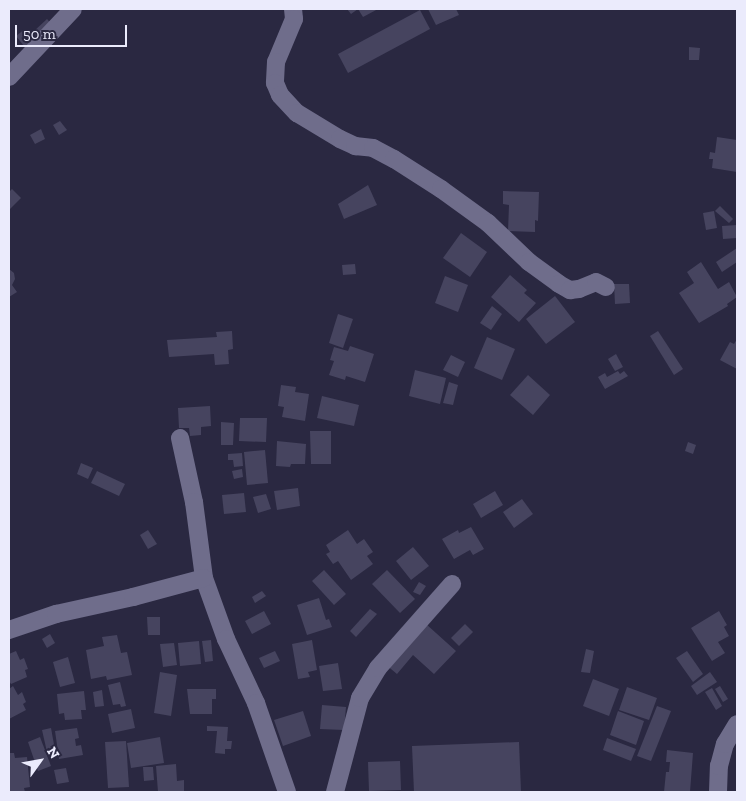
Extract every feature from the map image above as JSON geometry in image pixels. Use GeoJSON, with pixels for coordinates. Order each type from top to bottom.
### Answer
{"type":"FeatureCollection","features":[{"type":"Feature","properties":{"kind":"street"},"geometry":{"type":"LineString","coordinates":[[9,77],[73,9]]}},
{"type":"Feature","properties":{"kind":"street"},"geometry":{"type":"LineString","coordinates":[[293,9],[294,20],[276,62],[274,83],[280,95],[296,113],[355,146],[373,148],[441,188],[488,223],[529,262],[558,284],[570,290],[579,289],[596,282],[606,287]]}},
{"type":"Feature","properties":{"kind":"street"},"geometry":{"type":"LineString","coordinates":[[180,438],[194,502],[204,578],[226,639],[256,703],[287,792]]}},
{"type":"Feature","properties":{"kind":"street"},"geometry":{"type":"LineString","coordinates":[[9,630],[56,614],[133,597],[204,578]]}},
{"type":"Feature","properties":{"kind":"street"},"geometry":{"type":"LineString","coordinates":[[335,792],[360,698],[378,668],[452,584]]}},
{"type":"Feature","properties":{"kind":"street"},"geometry":{"type":"LineString","coordinates":[[718,792],[719,766],[725,744],[737,724]]}},
{"type":"Feature","properties":{"kind":"building"},"geometry":{"type":"Polygon","coordinates":[[[347,9],[358,9],[351,14],[347,9]]]}},
{"type":"Feature","properties":{"kind":"building"},"geometry":{"type":"Polygon","coordinates":[[[358,9],[378,9],[363,17],[358,9]]]}},
{"type":"Feature","properties":{"kind":"building"},"geometry":{"type":"Polygon","coordinates":[[[428,9],[456,9],[459,15],[436,25],[428,9]]]}},
{"type":"Feature","properties":{"kind":"building"},"geometry":{"type":"Polygon","coordinates":[[[420,10],[430,29],[348,73],[338,54],[420,10]]]}},
{"type":"Feature","properties":{"kind":"building"},"geometry":{"type":"Polygon","coordinates":[[[47,19],[57,30],[43,43],[33,32],[47,19]]]}},
{"type":"Feature","properties":{"kind":"building"},"geometry":{"type":"Polygon","coordinates":[[[25,29],[37,43],[28,51],[16,36],[25,29]]]}},
{"type":"Feature","properties":{"kind":"building"},"geometry":{"type":"Polygon","coordinates":[[[689,47],[700,48],[699,60],[689,60],[689,47]]]}},
{"type":"Feature","properties":{"kind":"building"},"geometry":{"type":"Polygon","coordinates":[[[60,121],[67,130],[59,135],[53,125],[60,121]]]}},
{"type":"Feature","properties":{"kind":"building"},"geometry":{"type":"Polygon","coordinates":[[[41,129],[45,139],[35,144],[30,135],[41,129]]]}},
{"type":"Feature","properties":{"kind":"building"},"geometry":{"type":"Polygon","coordinates":[[[717,137],[737,140],[737,172],[712,168],[713,159],[709,159],[710,152],[715,153],[717,137]]]}},
{"type":"Feature","properties":{"kind":"building"},"geometry":{"type":"Polygon","coordinates":[[[368,185],[377,205],[344,219],[338,204],[368,185]]]}},
{"type":"Feature","properties":{"kind":"building"},"geometry":{"type":"Polygon","coordinates":[[[12,189],[21,198],[9,210],[9,192],[12,189]]]}},
{"type":"Feature","properties":{"kind":"building"},"geometry":{"type":"Polygon","coordinates":[[[503,191],[539,192],[538,221],[535,220],[535,232],[508,231],[509,205],[503,204],[503,191]]]}},
{"type":"Feature","properties":{"kind":"building"},"geometry":{"type":"Polygon","coordinates":[[[720,206],[733,219],[729,223],[715,211],[720,206]]]}},
{"type":"Feature","properties":{"kind":"building"},"geometry":{"type":"Polygon","coordinates":[[[714,211],[717,228],[706,230],[703,213],[714,211]]]}},
{"type":"Feature","properties":{"kind":"building"},"geometry":{"type":"Polygon","coordinates":[[[737,225],[737,238],[723,239],[722,226],[737,225]]]}},
{"type":"Feature","properties":{"kind":"building"},"geometry":{"type":"Polygon","coordinates":[[[461,233],[487,252],[470,277],[443,258],[461,233]]]}},
{"type":"Feature","properties":{"kind":"building"},"geometry":{"type":"Polygon","coordinates":[[[737,248],[737,262],[722,272],[716,262],[737,248]]]}},
{"type":"Feature","properties":{"kind":"building"},"geometry":{"type":"Polygon","coordinates":[[[701,262],[718,289],[729,282],[737,297],[727,304],[728,306],[699,323],[679,293],[694,283],[687,272],[701,262]]]}},
{"type":"Feature","properties":{"kind":"building"},"geometry":{"type":"Polygon","coordinates":[[[355,264],[356,274],[343,275],[342,265],[355,264]]]}},
{"type":"Feature","properties":{"kind":"building"},"geometry":{"type":"Polygon","coordinates":[[[9,269],[14,273],[15,279],[12,285],[17,292],[9,297],[9,269]]]}},
{"type":"Feature","properties":{"kind":"building"},"geometry":{"type":"Polygon","coordinates":[[[510,275],[527,290],[524,293],[536,303],[519,322],[491,297],[510,275]]]}},
{"type":"Feature","properties":{"kind":"building"},"geometry":{"type":"Polygon","coordinates":[[[445,276],[468,285],[458,312],[435,303],[445,276]]]}},
{"type":"Feature","properties":{"kind":"building"},"geometry":{"type":"Polygon","coordinates":[[[614,284],[629,284],[630,303],[615,304],[614,284]]]}},
{"type":"Feature","properties":{"kind":"building"},"geometry":{"type":"Polygon","coordinates":[[[555,296],[575,322],[546,344],[526,319],[555,296]]]}},
{"type":"Feature","properties":{"kind":"building"},"geometry":{"type":"Polygon","coordinates":[[[492,306],[502,314],[491,330],[480,323],[492,306]]]}},
{"type":"Feature","properties":{"kind":"building"},"geometry":{"type":"Polygon","coordinates":[[[338,314],[353,319],[343,348],[329,343],[338,314]]]}},
{"type":"Feature","properties":{"kind":"building"},"geometry":{"type":"Polygon","coordinates":[[[232,331],[233,349],[228,350],[229,364],[215,365],[214,354],[169,357],[167,340],[217,337],[216,332],[232,331]]]}},
{"type":"Feature","properties":{"kind":"building"},"geometry":{"type":"Polygon","coordinates":[[[658,331],[683,369],[674,375],[650,336],[658,331]]]}},
{"type":"Feature","properties":{"kind":"building"},"geometry":{"type":"Polygon","coordinates":[[[487,337],[515,349],[502,380],[474,368],[487,337]]]}},
{"type":"Feature","properties":{"kind":"building"},"geometry":{"type":"Polygon","coordinates":[[[737,339],[737,369],[720,360],[730,342],[734,344],[737,339]]]}},
{"type":"Feature","properties":{"kind":"building"},"geometry":{"type":"Polygon","coordinates":[[[350,346],[374,354],[365,382],[346,376],[345,380],[329,375],[334,361],[330,360],[334,347],[348,351],[350,346]]]}},
{"type":"Feature","properties":{"kind":"building"},"geometry":{"type":"Polygon","coordinates":[[[616,354],[623,367],[615,371],[608,359],[616,354]]]}},
{"type":"Feature","properties":{"kind":"building"},"geometry":{"type":"Polygon","coordinates":[[[451,355],[465,362],[458,377],[443,370],[451,355]]]}},
{"type":"Feature","properties":{"kind":"building"},"geometry":{"type":"Polygon","coordinates":[[[415,370],[446,378],[440,404],[409,396],[415,370]]]}},
{"type":"Feature","properties":{"kind":"building"},"geometry":{"type":"Polygon","coordinates":[[[618,371],[620,374],[624,371],[628,376],[605,389],[598,377],[605,373],[607,377],[618,371]]]}},
{"type":"Feature","properties":{"kind":"building"},"geometry":{"type":"Polygon","coordinates":[[[528,375],[550,395],[533,415],[510,395],[528,375]]]}},
{"type":"Feature","properties":{"kind":"building"},"geometry":{"type":"Polygon","coordinates":[[[449,382],[458,385],[453,405],[443,403],[449,382]]]}},
{"type":"Feature","properties":{"kind":"building"},"geometry":{"type":"Polygon","coordinates":[[[281,385],[296,387],[295,392],[309,394],[305,421],[282,417],[284,407],[278,406],[281,385]]]}},
{"type":"Feature","properties":{"kind":"building"},"geometry":{"type":"Polygon","coordinates":[[[322,396],[359,405],[354,426],[317,418],[322,396]]]}},
{"type":"Feature","properties":{"kind":"building"},"geometry":{"type":"Polygon","coordinates":[[[210,406],[211,426],[201,427],[201,435],[190,436],[189,428],[179,428],[178,408],[210,406]]]}},
{"type":"Feature","properties":{"kind":"building"},"geometry":{"type":"Polygon","coordinates":[[[240,418],[267,418],[266,442],[239,441],[240,418]]]}},
{"type":"Feature","properties":{"kind":"building"},"geometry":{"type":"Polygon","coordinates":[[[221,422],[234,423],[233,445],[221,445],[221,422]]]}},
{"type":"Feature","properties":{"kind":"building"},"geometry":{"type":"Polygon","coordinates":[[[310,431],[331,431],[331,464],[311,464],[310,431]]]}},
{"type":"Feature","properties":{"kind":"building"},"geometry":{"type":"Polygon","coordinates":[[[277,441],[306,444],[305,464],[291,464],[290,467],[276,466],[277,441]]]}},
{"type":"Feature","properties":{"kind":"building"},"geometry":{"type":"Polygon","coordinates":[[[688,442],[696,445],[693,454],[685,451],[688,442]]]}},
{"type":"Feature","properties":{"kind":"building"},"geometry":{"type":"Polygon","coordinates":[[[265,450],[268,483],[247,485],[244,452],[265,450]]]}},
{"type":"Feature","properties":{"kind":"building"},"geometry":{"type":"Polygon","coordinates":[[[242,453],[243,466],[234,467],[233,460],[228,460],[228,454],[242,453]]]}},
{"type":"Feature","properties":{"kind":"building"},"geometry":{"type":"Polygon","coordinates":[[[81,463],[93,468],[88,479],[77,474],[81,463]]]}},
{"type":"Feature","properties":{"kind":"building"},"geometry":{"type":"Polygon","coordinates":[[[242,469],[243,477],[234,479],[232,471],[242,469]]]}},
{"type":"Feature","properties":{"kind":"building"},"geometry":{"type":"Polygon","coordinates":[[[97,471],[125,484],[119,496],[91,483],[97,471]]]}},
{"type":"Feature","properties":{"kind":"building"},"geometry":{"type":"Polygon","coordinates":[[[298,488],[300,506],[277,510],[274,491],[298,488]]]}},
{"type":"Feature","properties":{"kind":"building"},"geometry":{"type":"Polygon","coordinates":[[[495,491],[503,505],[481,518],[473,504],[495,491]]]}},
{"type":"Feature","properties":{"kind":"building"},"geometry":{"type":"Polygon","coordinates":[[[244,493],[246,512],[224,514],[222,495],[244,493]]]}},
{"type":"Feature","properties":{"kind":"building"},"geometry":{"type":"Polygon","coordinates":[[[266,494],[271,509],[258,513],[253,497],[266,494]]]}},
{"type":"Feature","properties":{"kind":"building"},"geometry":{"type":"Polygon","coordinates":[[[522,499],[533,514],[514,528],[503,512],[522,499]]]}},
{"type":"Feature","properties":{"kind":"building"},"geometry":{"type":"Polygon","coordinates":[[[471,527],[484,549],[473,555],[470,550],[454,559],[442,539],[458,530],[459,533],[471,527]]]}},
{"type":"Feature","properties":{"kind":"building"},"geometry":{"type":"Polygon","coordinates":[[[148,530],[157,544],[148,549],[140,535],[148,530]]]}},
{"type":"Feature","properties":{"kind":"building"},"geometry":{"type":"Polygon","coordinates":[[[348,530],[357,544],[364,539],[373,552],[367,556],[373,564],[351,580],[338,561],[333,564],[326,554],[330,552],[326,545],[348,530]]]}},
{"type":"Feature","properties":{"kind":"building"},"geometry":{"type":"Polygon","coordinates":[[[413,547],[429,566],[411,580],[396,561],[413,547]]]}},
{"type":"Feature","properties":{"kind":"building"},"geometry":{"type":"Polygon","coordinates":[[[324,570],[346,594],[334,605],[312,581],[324,570]]]}},
{"type":"Feature","properties":{"kind":"building"},"geometry":{"type":"Polygon","coordinates":[[[387,570],[415,599],[400,613],[372,584],[387,570]]]}},
{"type":"Feature","properties":{"kind":"building"},"geometry":{"type":"Polygon","coordinates":[[[419,582],[426,586],[420,595],[413,592],[419,582]]]}},
{"type":"Feature","properties":{"kind":"building"},"geometry":{"type":"Polygon","coordinates":[[[262,591],[266,596],[255,603],[252,597],[262,591]]]}},
{"type":"Feature","properties":{"kind":"building"},"geometry":{"type":"Polygon","coordinates":[[[319,598],[326,620],[329,619],[332,627],[307,635],[297,605],[319,598]]]}},
{"type":"Feature","properties":{"kind":"building"},"geometry":{"type":"Polygon","coordinates":[[[370,609],[377,614],[356,637],[350,631],[370,609]]]}},
{"type":"Feature","properties":{"kind":"building"},"geometry":{"type":"Polygon","coordinates":[[[264,611],[271,624],[252,634],[245,621],[264,611]]]}},
{"type":"Feature","properties":{"kind":"building"},"geometry":{"type":"Polygon","coordinates":[[[719,611],[727,625],[724,627],[729,636],[718,642],[725,653],[712,661],[691,628],[719,611]]]}},
{"type":"Feature","properties":{"kind":"building"},"geometry":{"type":"Polygon","coordinates":[[[147,617],[160,617],[160,635],[148,635],[147,617]]]}},
{"type":"Feature","properties":{"kind":"building"},"geometry":{"type":"Polygon","coordinates":[[[426,624],[456,651],[434,674],[413,655],[397,674],[385,664],[426,624]]]}},
{"type":"Feature","properties":{"kind":"building"},"geometry":{"type":"Polygon","coordinates":[[[465,624],[473,632],[459,646],[451,638],[465,624]]]}},
{"type":"Feature","properties":{"kind":"building"},"geometry":{"type":"Polygon","coordinates":[[[50,634],[55,643],[47,648],[42,639],[50,634]]]}},
{"type":"Feature","properties":{"kind":"building"},"geometry":{"type":"Polygon","coordinates":[[[117,635],[121,653],[127,652],[132,675],[107,680],[106,676],[91,679],[86,650],[104,646],[102,637],[117,635]]]}},
{"type":"Feature","properties":{"kind":"building"},"geometry":{"type":"Polygon","coordinates":[[[211,640],[213,661],[205,662],[202,641],[211,640]]]}},
{"type":"Feature","properties":{"kind":"building"},"geometry":{"type":"Polygon","coordinates":[[[312,640],[317,670],[308,672],[310,677],[298,679],[292,644],[312,640]]]}},
{"type":"Feature","properties":{"kind":"building"},"geometry":{"type":"Polygon","coordinates":[[[199,641],[201,664],[180,666],[178,643],[199,641]]]}},
{"type":"Feature","properties":{"kind":"building"},"geometry":{"type":"Polygon","coordinates":[[[174,643],[177,665],[163,667],[160,644],[174,643]]]}},
{"type":"Feature","properties":{"kind":"building"},"geometry":{"type":"Polygon","coordinates":[[[586,649],[594,651],[590,673],[581,672],[586,649]]]}},
{"type":"Feature","properties":{"kind":"building"},"geometry":{"type":"Polygon","coordinates":[[[16,651],[20,660],[24,658],[28,669],[25,670],[27,677],[11,684],[9,681],[9,654],[16,651]]]}},
{"type":"Feature","properties":{"kind":"building"},"geometry":{"type":"Polygon","coordinates":[[[275,651],[280,661],[264,668],[259,658],[275,651]]]}},
{"type":"Feature","properties":{"kind":"building"},"geometry":{"type":"Polygon","coordinates":[[[687,651],[703,674],[693,682],[676,658],[687,651]]]}},
{"type":"Feature","properties":{"kind":"building"},"geometry":{"type":"Polygon","coordinates":[[[68,657],[75,683],[60,687],[53,662],[68,657]]]}},
{"type":"Feature","properties":{"kind":"building"},"geometry":{"type":"Polygon","coordinates":[[[338,663],[342,689],[323,691],[319,666],[338,663]]]}},
{"type":"Feature","properties":{"kind":"building"},"geometry":{"type":"Polygon","coordinates":[[[160,672],[177,675],[171,716],[154,713],[160,672]]]}},
{"type":"Feature","properties":{"kind":"building"},"geometry":{"type":"Polygon","coordinates":[[[710,672],[717,682],[697,695],[691,686],[710,672]]]}},
{"type":"Feature","properties":{"kind":"building"},"geometry":{"type":"Polygon","coordinates":[[[593,679],[619,689],[609,716],[583,706],[593,679]]]}},
{"type":"Feature","properties":{"kind":"building"},"geometry":{"type":"Polygon","coordinates":[[[120,682],[126,706],[121,707],[120,704],[113,705],[108,685],[120,682]]]}},
{"type":"Feature","properties":{"kind":"building"},"geometry":{"type":"Polygon","coordinates":[[[13,686],[18,695],[22,692],[26,702],[23,704],[26,710],[9,719],[9,689],[13,686]]]}},
{"type":"Feature","properties":{"kind":"building"},"geometry":{"type":"Polygon","coordinates":[[[720,686],[728,699],[723,702],[715,689],[720,686]]]}},
{"type":"Feature","properties":{"kind":"building"},"geometry":{"type":"Polygon","coordinates":[[[627,687],[657,698],[649,720],[619,710],[627,687]]]}},
{"type":"Feature","properties":{"kind":"building"},"geometry":{"type":"Polygon","coordinates":[[[712,688],[722,706],[716,710],[705,692],[712,688]]]}},
{"type":"Feature","properties":{"kind":"building"},"geometry":{"type":"Polygon","coordinates":[[[187,689],[216,689],[216,699],[212,699],[212,714],[190,714],[187,689]]]}},
{"type":"Feature","properties":{"kind":"building"},"geometry":{"type":"Polygon","coordinates":[[[102,690],[104,706],[95,707],[93,692],[102,690]]]}},
{"type":"Feature","properties":{"kind":"building"},"geometry":{"type":"Polygon","coordinates":[[[84,691],[86,710],[81,710],[82,719],[65,720],[64,713],[59,714],[57,694],[84,691]]]}},
{"type":"Feature","properties":{"kind":"building"},"geometry":{"type":"Polygon","coordinates":[[[322,705],[346,707],[344,730],[320,729],[322,705]]]}},
{"type":"Feature","properties":{"kind":"building"},"geometry":{"type":"Polygon","coordinates":[[[657,706],[671,711],[651,761],[637,756],[657,706]]]}},
{"type":"Feature","properties":{"kind":"building"},"geometry":{"type":"Polygon","coordinates":[[[131,709],[135,728],[112,733],[108,714],[131,709]]]}},
{"type":"Feature","properties":{"kind":"building"},"geometry":{"type":"Polygon","coordinates":[[[303,711],[311,736],[283,746],[274,720],[303,711]]]}},
{"type":"Feature","properties":{"kind":"building"},"geometry":{"type":"Polygon","coordinates":[[[618,711],[644,721],[636,745],[610,735],[618,711]]]}},
{"type":"Feature","properties":{"kind":"building"},"geometry":{"type":"Polygon","coordinates":[[[207,726],[228,727],[227,741],[232,741],[231,749],[225,749],[225,754],[215,753],[217,731],[207,731],[207,726]]]}},
{"type":"Feature","properties":{"kind":"building"},"geometry":{"type":"Polygon","coordinates":[[[51,728],[55,750],[47,752],[42,730],[51,728]]]}},
{"type":"Feature","properties":{"kind":"building"},"geometry":{"type":"Polygon","coordinates":[[[77,728],[79,738],[75,739],[76,746],[81,745],[83,755],[59,759],[55,731],[77,728]]]}},
{"type":"Feature","properties":{"kind":"building"},"geometry":{"type":"Polygon","coordinates":[[[40,737],[51,766],[38,771],[28,742],[40,737]]]}},
{"type":"Feature","properties":{"kind":"building"},"geometry":{"type":"Polygon","coordinates":[[[160,737],[164,763],[131,768],[127,743],[160,737]]]}},
{"type":"Feature","properties":{"kind":"building"},"geometry":{"type":"Polygon","coordinates":[[[607,738],[636,749],[631,761],[603,750],[607,738]]]}},
{"type":"Feature","properties":{"kind":"building"},"geometry":{"type":"Polygon","coordinates":[[[126,741],[129,787],[108,788],[105,742],[126,741]]]}},
{"type":"Feature","properties":{"kind":"building"},"geometry":{"type":"Polygon","coordinates":[[[519,742],[521,792],[414,792],[412,746],[519,742]]]}},
{"type":"Feature","properties":{"kind":"building"},"geometry":{"type":"Polygon","coordinates":[[[667,750],[693,753],[690,792],[664,792],[666,772],[669,772],[670,762],[666,762],[667,750]]]}},
{"type":"Feature","properties":{"kind":"building"},"geometry":{"type":"Polygon","coordinates":[[[9,753],[14,753],[15,758],[27,757],[30,787],[24,788],[25,792],[9,792],[9,753]]]}},
{"type":"Feature","properties":{"kind":"building"},"geometry":{"type":"Polygon","coordinates":[[[400,761],[401,790],[369,791],[368,762],[400,761]]]}},
{"type":"Feature","properties":{"kind":"building"},"geometry":{"type":"Polygon","coordinates":[[[176,764],[177,781],[184,780],[184,792],[158,792],[156,766],[176,764]]]}},
{"type":"Feature","properties":{"kind":"building"},"geometry":{"type":"Polygon","coordinates":[[[143,767],[153,767],[154,780],[144,781],[143,767]]]}},
{"type":"Feature","properties":{"kind":"building"},"geometry":{"type":"Polygon","coordinates":[[[66,768],[69,782],[57,784],[54,770],[66,768]]]}}]}
